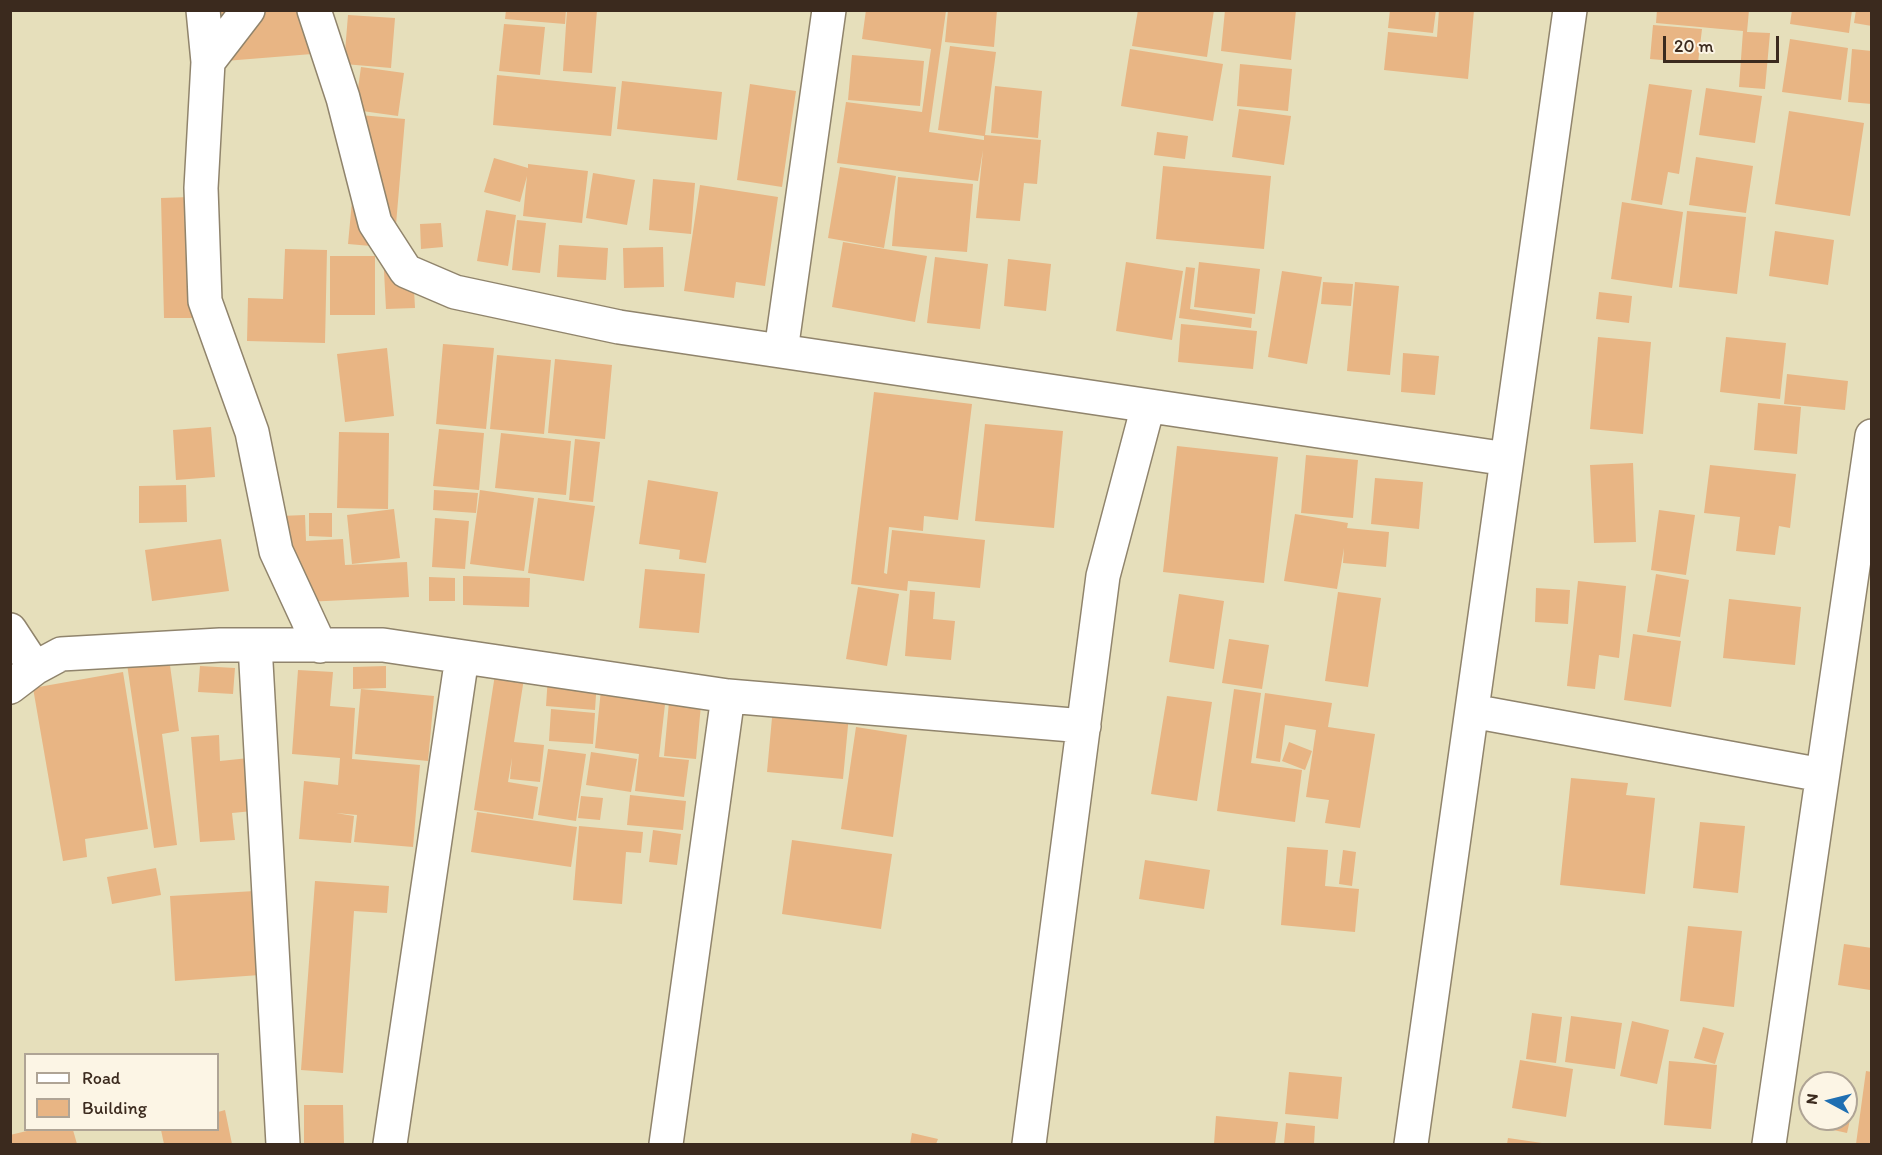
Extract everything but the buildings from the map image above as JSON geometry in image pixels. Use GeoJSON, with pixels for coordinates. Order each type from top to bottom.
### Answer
{"type":"FeatureCollection","features":[{"type":"Feature","properties":{"kind":"street"},"geometry":{"type":"LineString","coordinates":[[203,10],[208,62],[201,188],[206,301],[252,432],[276,551],[320,646]]}},
{"type":"Feature","properties":{"kind":"street"},"geometry":{"type":"LineString","coordinates":[[208,62],[248,10]]}},
{"type":"Feature","properties":{"kind":"street"},"geometry":{"type":"LineString","coordinates":[[314,10],[342,98],[375,223],[406,271],[467,295],[619,327],[1507,459]]}},
{"type":"Feature","properties":{"kind":"street"},"geometry":{"type":"LineString","coordinates":[[781,351],[829,10]]}},
{"type":"Feature","properties":{"kind":"street"},"geometry":{"type":"LineString","coordinates":[[1411,1144],[1570,10]]}},
{"type":"Feature","properties":{"kind":"street"},"geometry":{"type":"LineString","coordinates":[[1029,1144],[1103,576],[1148,406]]}},
{"type":"Feature","properties":{"kind":"street"},"geometry":{"type":"LineString","coordinates":[[1769,1144],[1872,436]]}},
{"type":"Feature","properties":{"kind":"street"},"geometry":{"type":"LineString","coordinates":[[255,645],[283,1144]]}},
{"type":"Feature","properties":{"kind":"street"},"geometry":{"type":"LineString","coordinates":[[18,656],[255,645],[383,645],[728,696],[1084,726]]}},
{"type":"Feature","properties":{"kind":"street"},"geometry":{"type":"LineString","coordinates":[[390,1144],[462,657]]}},
{"type":"Feature","properties":{"kind":"street"},"geometry":{"type":"LineString","coordinates":[[666,1144],[728,696]]}},
{"type":"Feature","properties":{"kind":"street"},"geometry":{"type":"LineString","coordinates":[[1472,711],[1822,776]]}}]}
